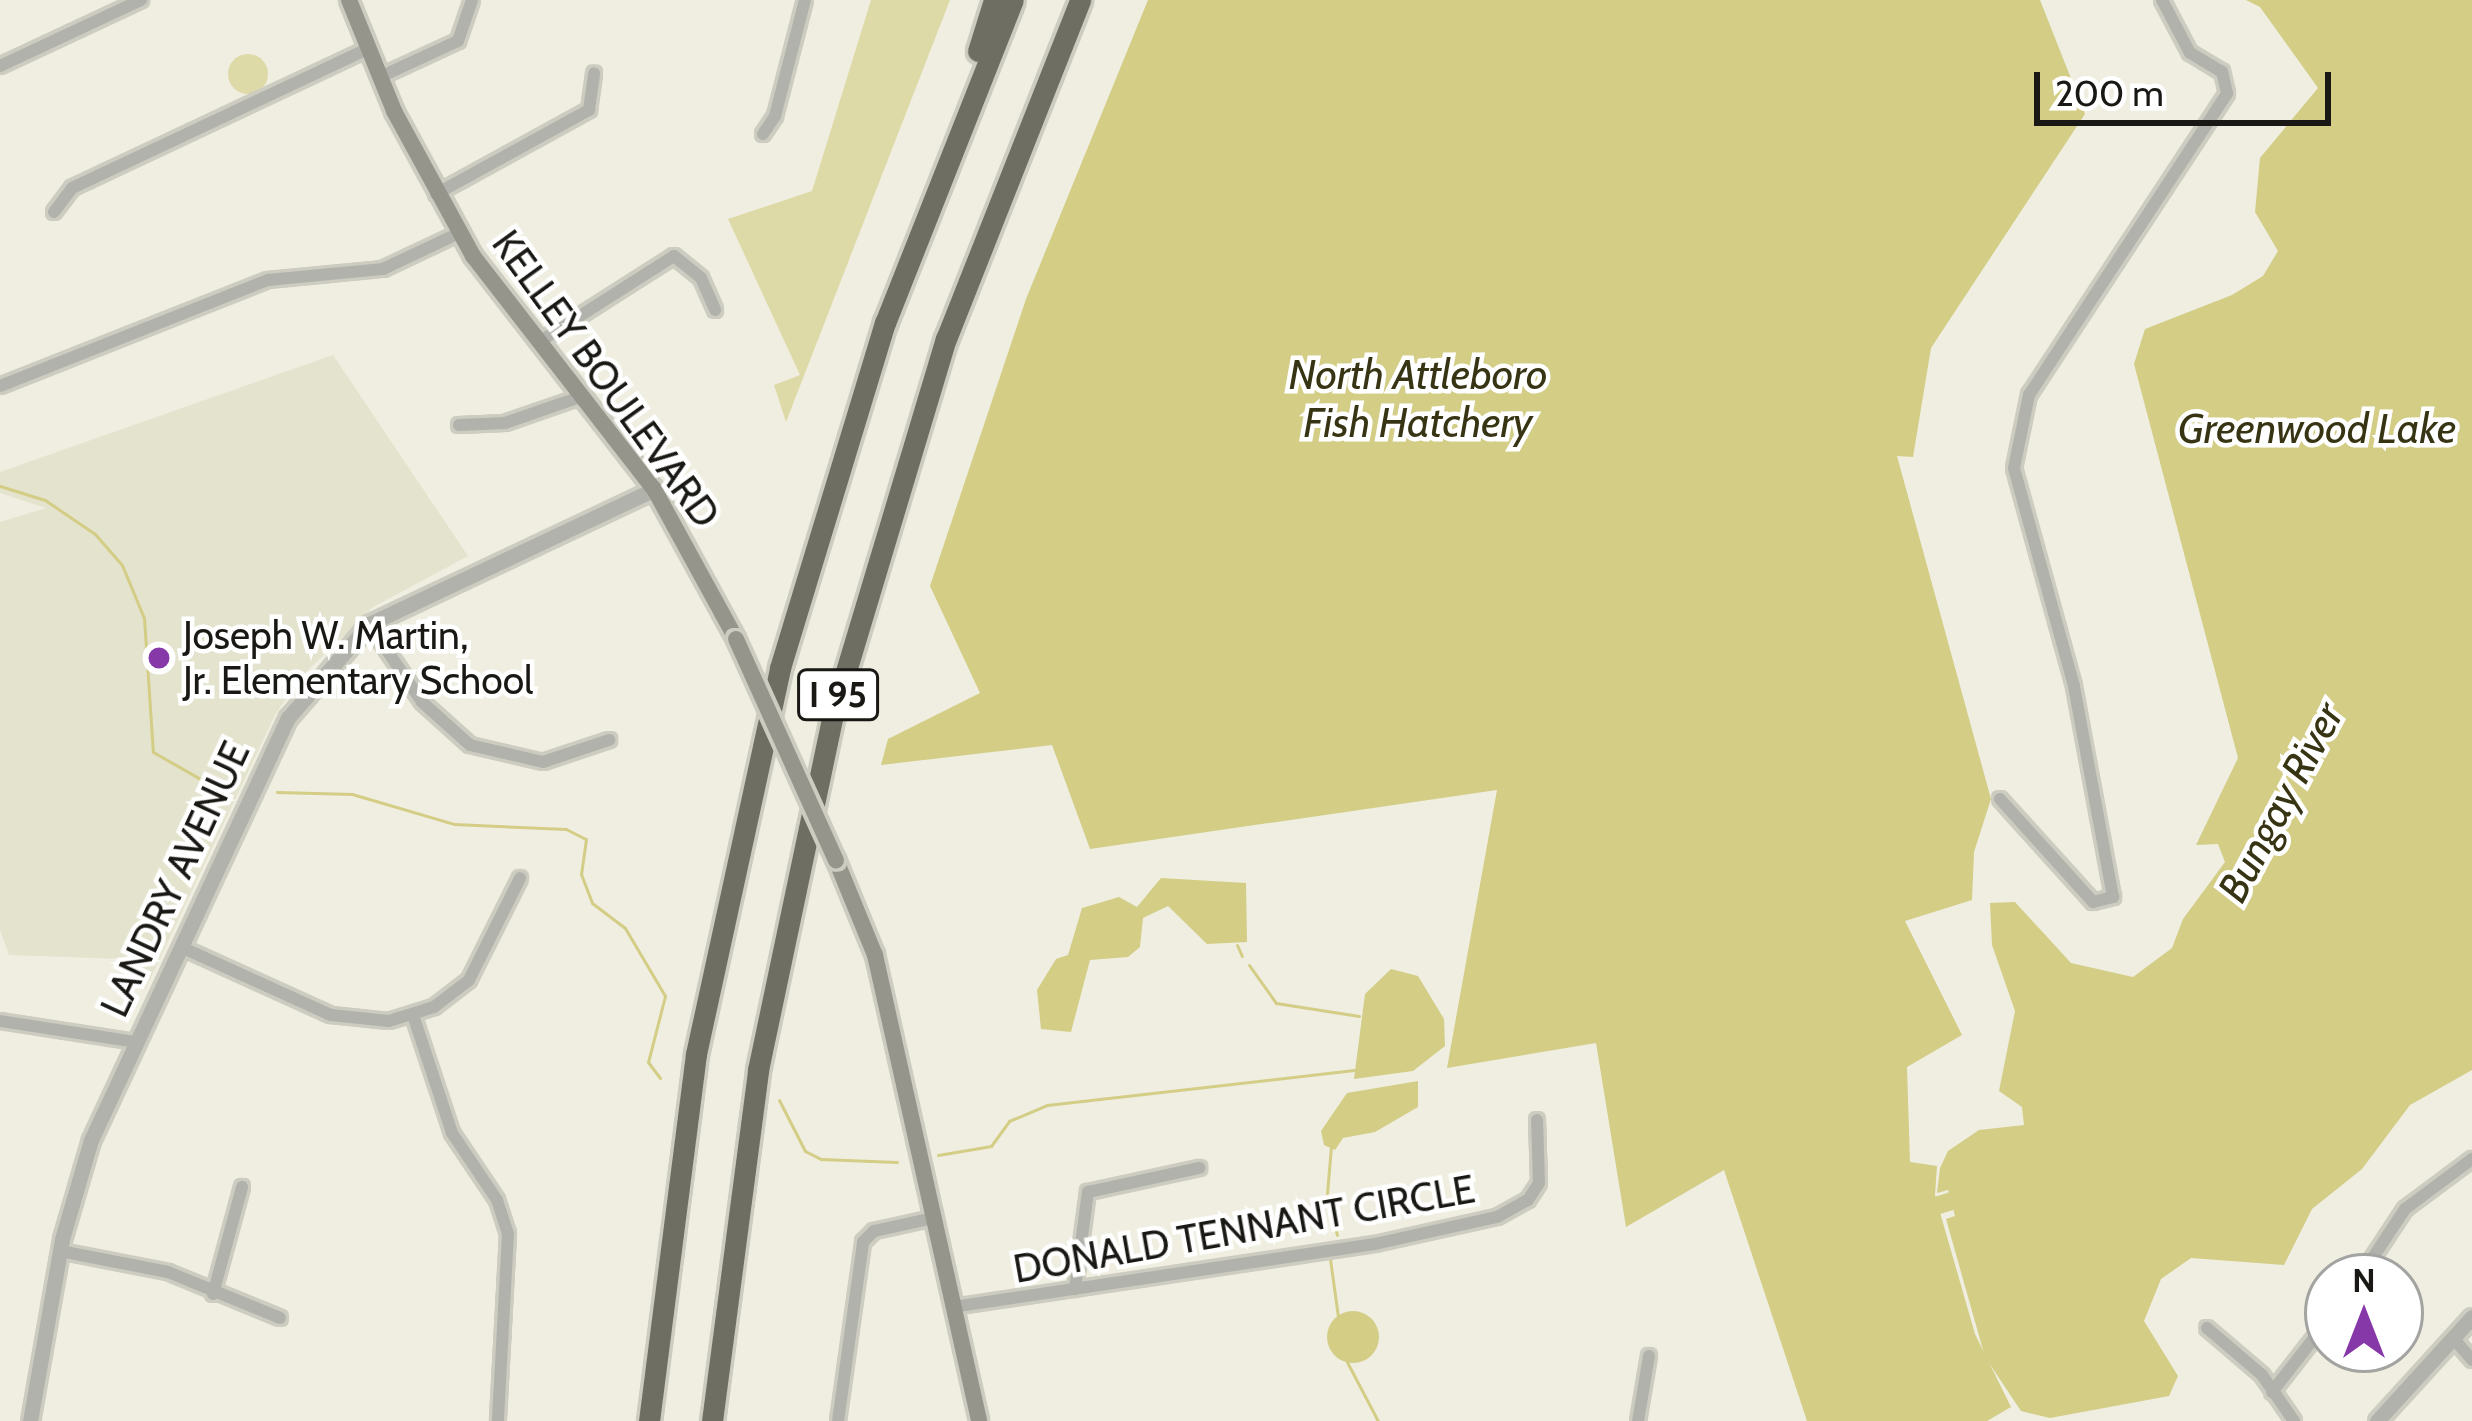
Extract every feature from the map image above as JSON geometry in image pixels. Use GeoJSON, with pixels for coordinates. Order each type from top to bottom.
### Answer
{"type":"FeatureCollection","features":[{"type":"Feature","properties":{"kind":"highway"},"geometry":{"type":"LineString","coordinates":[[922,220],[994,0]]}},
{"type":"Feature","properties":{"kind":"highway","name":"I 95"},"geometry":{"type":"LineString","coordinates":[[649,1421],[687,1108],[742,825],[829,494],[922,220],[1013,0]]}},
{"type":"Feature","properties":{"kind":"highway","name":"I 95"},"geometry":{"type":"LineString","coordinates":[[712,1421],[758,1070],[832,718],[940,356],[1081,0]]}},
{"type":"Feature","properties":{"kind":"main road","name":"KELLEY BOULEVARD"},"geometry":{"type":"LineString","coordinates":[[349,0],[380,77],[459,233],[654,489],[736,639],[836,860],[875,955],[979,1421]]}},
{"type":"Feature","properties":{"kind":"street"},"geometry":{"type":"LineString","coordinates":[[0,66],[141,0]]}},
{"type":"Feature","properties":{"kind":"street"},"geometry":{"type":"LineString","coordinates":[[380,77],[458,41],[472,0]]}},
{"type":"Feature","properties":{"kind":"street"},"geometry":{"type":"LineString","coordinates":[[763,134],[776,116],[803,0]]}},
{"type":"Feature","properties":{"kind":"street"},"geometry":{"type":"LineString","coordinates":[[2000,799],[2093,902],[2114,897],[2074,686],[2014,468],[2029,395],[2227,93],[2222,72],[2190,52],[2162,0]]}},
{"type":"Feature","properties":{"kind":"street"},"geometry":{"type":"LineString","coordinates":[[54,212],[72,188],[368,49]]}},
{"type":"Feature","properties":{"kind":"street"},"geometry":{"type":"LineString","coordinates":[[436,194],[589,110],[594,73]]}},
{"type":"Feature","properties":{"kind":"street"},"geometry":{"type":"LineString","coordinates":[[0,386],[268,280],[383,269],[459,233]]}},
{"type":"Feature","properties":{"kind":"street"},"geometry":{"type":"LineString","coordinates":[[538,342],[674,256],[701,278],[715,310]]}},
{"type":"Feature","properties":{"kind":"street"},"geometry":{"type":"LineString","coordinates":[[459,425],[505,423],[583,396]]}},
{"type":"Feature","properties":{"kind":"street","name":"LANDRY AVENUE"},"geometry":{"type":"LineString","coordinates":[[30,1421],[60,1251],[91,1140],[288,718],[370,624],[654,489]]}},
{"type":"Feature","properties":{"kind":"street"},"geometry":{"type":"LineString","coordinates":[[370,624],[422,702],[470,745],[543,762],[609,740]]}},
{"type":"Feature","properties":{"kind":"street"},"geometry":{"type":"LineString","coordinates":[[181,947],[331,1015],[379,1022],[413,1015],[446,1000],[479,969],[520,878]]}},
{"type":"Feature","properties":{"kind":"street"},"geometry":{"type":"LineString","coordinates":[[413,1015],[452,1133],[504,1218],[510,1267],[498,1421]]}},
{"type":"Feature","properties":{"kind":"street"},"geometry":{"type":"LineString","coordinates":[[0,1021],[136,1042]]}},
{"type":"Feature","properties":{"kind":"street","name":"DONALD TENNANT CIRCLE"},"geometry":{"type":"LineString","coordinates":[[953,1307],[1375,1244],[1509,1212],[1539,1183],[1537,1120]]}},
{"type":"Feature","properties":{"kind":"street"},"geometry":{"type":"LineString","coordinates":[[2376,1253],[2405,1209],[2472,1159]]}},
{"type":"Feature","properties":{"kind":"street"},"geometry":{"type":"LineString","coordinates":[[1075,1289],[1088,1192],[1199,1168]]}},
{"type":"Feature","properties":{"kind":"street"},"geometry":{"type":"LineString","coordinates":[[213,1294],[242,1187]]}},
{"type":"Feature","properties":{"kind":"street"},"geometry":{"type":"LineString","coordinates":[[838,1421],[863,1242],[874,1231],[933,1218]]}},
{"type":"Feature","properties":{"kind":"street"},"geometry":{"type":"LineString","coordinates":[[60,1251],[168,1272],[280,1318]]}},
{"type":"Feature","properties":{"kind":"street"},"geometry":{"type":"LineString","coordinates":[[2379,1420],[2472,1317]]}},
{"type":"Feature","properties":{"kind":"street"},"geometry":{"type":"LineString","coordinates":[[2207,1328],[2272,1392],[2294,1421]]}},
{"type":"Feature","properties":{"kind":"street"},"geometry":{"type":"LineString","coordinates":[[2453,1340],[2472,1360]]}},
{"type":"Feature","properties":{"kind":"street"},"geometry":{"type":"LineString","coordinates":[[2272,1392],[2304,1351]]}},
{"type":"Feature","properties":{"kind":"street"},"geometry":{"type":"LineString","coordinates":[[1638,1421],[1649,1356]]}},
{"type":"Feature","properties":{"kind":"shaded area"},"geometry":{"type":"Polygon","coordinates":[[[871,0],[950,0],[786,422],[774,385],[800,375],[728,219],[812,191],[871,0]]]}},
{"type":"Feature","properties":{"kind":"shaded area"},"geometry":{"type":"Polygon","coordinates":[[[248,54],[262,60],[268,74],[262,88],[248,94],[234,88],[228,74],[234,60],[248,54]]]}},
{"type":"Feature","properties":{"kind":"shaded area","name":"Joseph W. Martin, Jr. Elementary School"},"geometry":{"type":"Polygon","coordinates":[[[333,355],[468,556],[373,607],[301,677],[275,715],[145,990],[124,959],[9,955],[0,930],[0,522],[46,508],[0,493],[0,472],[333,355]]]}},
{"type":"Feature","properties":{"kind":"water","name":"North Attleboro Fish Hatchery"},"geometry":{"type":"Polygon","coordinates":[[[1148,0],[2040,0],[2085,114],[1931,348],[1913,457],[1897,456],[1991,799],[1974,852],[1972,900],[1905,921],[1962,1035],[1907,1067],[1910,1162],[1937,1166],[1935,1195],[1975,1334],[2011,1407],[1987,1421],[1807,1421],[1724,1170],[1626,1227],[1596,1043],[1447,1068],[1497,790],[1090,849],[1052,745],[881,765],[888,739],[980,693],[930,586],[1026,299],[1148,0]]]}},
{"type":"Feature","properties":{"kind":"water","name":"Greenwood Lake"},"geometry":{"type":"Polygon","coordinates":[[[2246,0],[2472,0],[2472,1070],[2410,1105],[2362,1169],[2312,1209],[2284,1265],[2191,1258],[2161,1279],[2144,1321],[2178,1376],[2169,1396],[2050,1418],[2021,1411],[1985,1357],[1946,1219],[1955,1216],[1948,1190],[1937,1193],[1940,1168],[1948,1151],[1979,1130],[2024,1125],[2022,1107],[1999,1091],[2015,1011],[1992,945],[1990,903],[2015,902],[2071,963],[2133,977],[2172,948],[2183,919],[2225,862],[2218,844],[2196,845],[2238,758],[2134,364],[2145,329],[2232,295],[2263,276],[2278,251],[2255,212],[2260,158],[2318,88],[2260,7],[2246,0]]]}},
{"type":"Feature","properties":{"kind":"water"},"geometry":{"type":"Polygon","coordinates":[[[1161,878],[1246,883],[1247,942],[1207,944],[1168,906],[1143,918],[1140,947],[1128,957],[1090,960],[1071,1032],[1041,1029],[1037,990],[1056,959],[1068,955],[1082,908],[1119,897],[1137,907],[1161,878]]]}},
{"type":"Feature","properties":{"kind":"water"},"geometry":{"type":"Polygon","coordinates":[[[1391,969],[1418,976],[1444,1019],[1445,1046],[1413,1071],[1354,1079],[1365,994],[1391,969]]]}},
{"type":"Feature","properties":{"kind":"water"},"geometry":{"type":"Polygon","coordinates":[[[1418,1081],[1418,1107],[1375,1132],[1343,1138],[1335,1150],[1324,1145],[1321,1131],[1347,1093],[1418,1081]]]}},
{"type":"Feature","properties":{"kind":"water"},"geometry":{"type":"Polygon","coordinates":[[[1353,1311],[1372,1318],[1379,1337],[1372,1356],[1353,1363],[1334,1356],[1327,1337],[1334,1318],[1353,1311]]]}},
{"type":"Feature","properties":{"kind":"waterway"},"geometry":{"type":"LineString","coordinates":[[0,486],[45,500],[95,534],[122,565],[144,618],[153,752],[211,785],[219,782]]}},
{"type":"Feature","properties":{"kind":"waterway"},"geometry":{"type":"LineString","coordinates":[[277,792],[352,794],[454,824],[566,829],[586,839],[581,874],[592,903],[625,928],[665,996],[648,1062],[660,1078]]}},
{"type":"Feature","properties":{"kind":"waterway"},"geometry":{"type":"LineString","coordinates":[[1237,945],[1242,956]]}},
{"type":"Feature","properties":{"kind":"waterway"},"geometry":{"type":"LineString","coordinates":[[1249,965],[1276,1003],[1359,1016]]}},
{"type":"Feature","properties":{"kind":"waterway"},"geometry":{"type":"LineString","coordinates":[[938,1155],[991,1146],[1009,1121],[1047,1105],[1354,1070]]}},
{"type":"Feature","properties":{"kind":"waterway"},"geometry":{"type":"LineString","coordinates":[[779,1100],[805,1151],[821,1159],[897,1162]]}},
{"type":"Feature","properties":{"kind":"waterway"},"geometry":{"type":"LineString","coordinates":[[1331,1146],[1327,1194],[1337,1235]]}},
{"type":"Feature","properties":{"kind":"waterway","name":"Bungay River"},"geometry":{"type":"LineString","coordinates":[[1916,1212],[1951,1201]]}},
{"type":"Feature","properties":{"kind":"waterway"},"geometry":{"type":"LineString","coordinates":[[1330,1259],[1338,1317]]}},
{"type":"Feature","properties":{"kind":"waterway"},"geometry":{"type":"LineString","coordinates":[[1347,1362],[1378,1421]]}},
{"type":"Feature","properties":{"kind":"place","name":"Joseph W. Martin, Jr. Elementary School"},"geometry":{"type":"Point","coordinates":[159,658]}}]}
